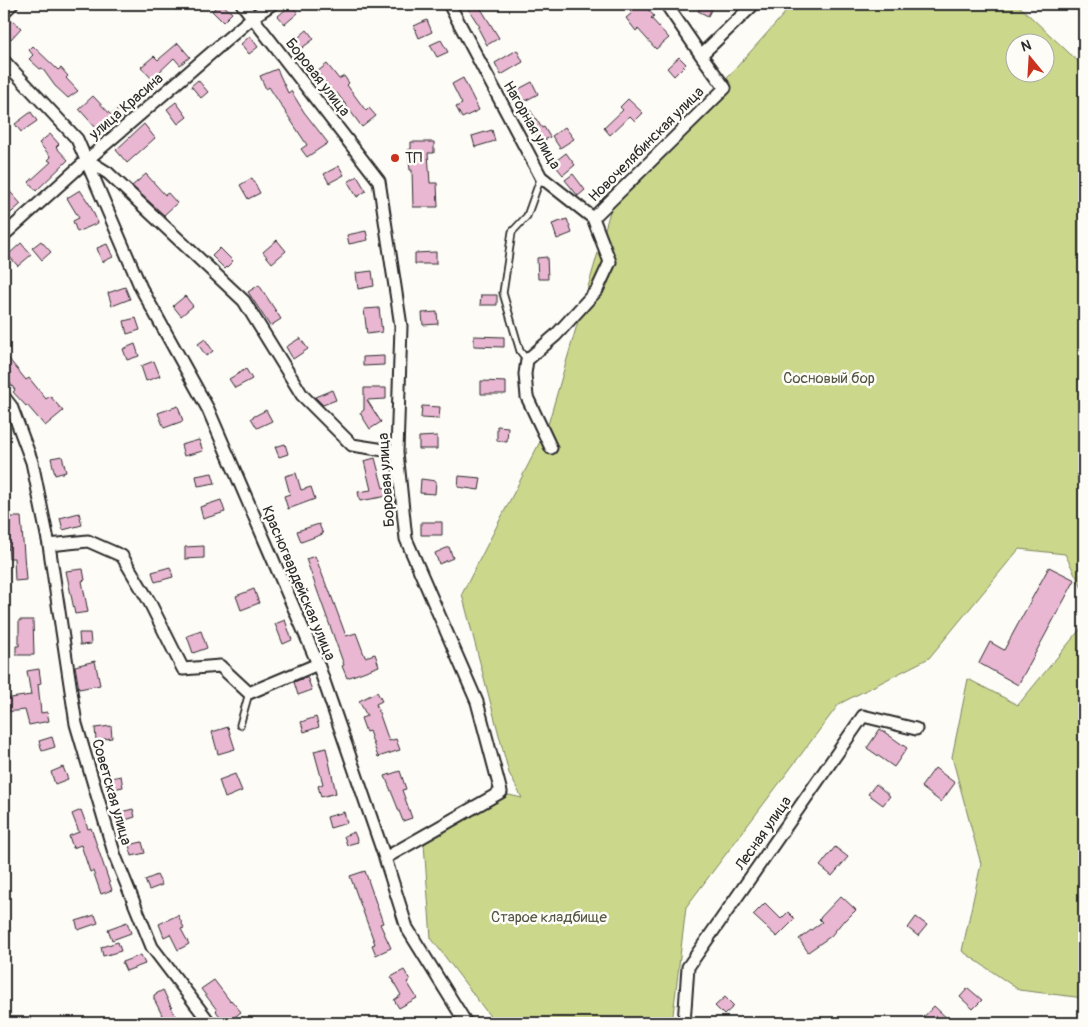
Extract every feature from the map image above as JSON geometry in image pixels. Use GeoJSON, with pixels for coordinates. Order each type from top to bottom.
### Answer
{"type":"FeatureCollection","features":[{"type":"Feature","properties":{"kind":"street"},"geometry":{"type":"LineString","coordinates":[[4,12],[12,4]]}},
{"type":"Feature","properties":{"kind":"street","name":"Боровая улица"},"geometry":{"type":"LineString","coordinates":[[242,4],[379,181],[401,326],[397,452],[406,539],[477,702],[501,792],[385,858]]}},
{"type":"Feature","properties":{"kind":"street","name":"улица Красина"},"geometry":{"type":"LineString","coordinates":[[4,235],[87,160],[253,17],[272,4]]}},
{"type":"Feature","properties":{"kind":"street","name":"Нагорная улица"},"geometry":{"type":"LineString","coordinates":[[448,4],[541,177],[593,218]]}},
{"type":"Feature","properties":{"kind":"street"},"geometry":{"type":"LineString","coordinates":[[666,4],[701,55],[754,4]]}},
{"type":"Feature","properties":{"kind":"street","name":"Новочелябинская улица"},"geometry":{"type":"LineString","coordinates":[[593,218],[725,88],[701,55]]}},
{"type":"Feature","properties":{"kind":"street","name":"Красногвардейская улица"},"geometry":{"type":"LineString","coordinates":[[4,61],[76,139],[87,160],[142,288],[208,409],[318,664],[385,858],[407,928],[466,1023]]}},
{"type":"Feature","properties":{"kind":"street","name":"Красногвардейская улица"},"geometry":{"type":"LineString","coordinates":[[87,160],[108,173],[244,301],[302,395],[352,445],[397,452]]}},
{"type":"Feature","properties":{"kind":"street"},"geometry":{"type":"LineString","coordinates":[[551,448],[527,397],[525,374],[527,360],[556,335],[596,290],[610,262],[593,218]]}},
{"type":"Feature","properties":{"kind":"street","name":"Советская улица"},"geometry":{"type":"LineString","coordinates":[[4,398],[11,406],[32,462],[49,545],[76,724],[115,856],[152,947],[210,1023]]}},
{"type":"Feature","properties":{"kind":"street"},"geometry":{"type":"LineString","coordinates":[[49,545],[88,541],[122,556],[149,601],[183,669],[220,666],[249,693],[318,664]]}},
{"type":"Feature","properties":{"kind":"street","name":"Лесная улица"},"geometry":{"type":"LineString","coordinates":[[684,1023],[688,967],[863,716],[916,729]]}},
{"type":"Feature","properties":{"kind":"lane"},"geometry":{"type":"LineString","coordinates":[[527,360],[520,351],[503,293],[512,232],[527,216],[541,177]]}},
{"type":"Feature","properties":{"kind":"lane"},"geometry":{"type":"LineString","coordinates":[[240,726],[249,693]]}},
{"type":"Feature","properties":{"kind":"green space","name":"Сосновый бор"},"geometry":{"type":"Polygon","coordinates":[[[793,4],[1017,4],[1047,32],[1006,32],[1006,82],[1056,82],[1056,41],[1084,67],[1084,592],[1065,554],[1019,549],[929,658],[839,704],[686,907],[672,1023],[495,1023],[431,938],[424,844],[509,795],[522,798],[509,773],[462,594],[547,428],[611,208],[793,4]]]}},
{"type":"Feature","properties":{"kind":"green space"},"geometry":{"type":"Polygon","coordinates":[[[1082,627],[1084,627],[1084,998],[1019,990],[962,951],[981,864],[952,757],[968,679],[1018,705],[1082,627]]]}},
{"type":"Feature","properties":{"kind":"building"},"geometry":{"type":"Polygon","coordinates":[[[219,4],[222,4],[232,13],[223,22],[212,11],[219,4]]]}},
{"type":"Feature","properties":{"kind":"building"},"geometry":{"type":"Polygon","coordinates":[[[465,4],[478,4],[499,38],[487,45],[478,28],[480,27],[465,4]]]}},
{"type":"Feature","properties":{"kind":"building"},"geometry":{"type":"Polygon","coordinates":[[[625,4],[643,4],[654,16],[651,18],[669,38],[656,49],[638,29],[636,31],[626,18],[632,13],[625,4]]]}},
{"type":"Feature","properties":{"kind":"building"},"geometry":{"type":"Polygon","coordinates":[[[702,4],[714,4],[708,16],[698,11],[702,4]]]}},
{"type":"Feature","properties":{"kind":"building"},"geometry":{"type":"Polygon","coordinates":[[[291,5],[298,13],[285,24],[278,16],[291,5]]]}},
{"type":"Feature","properties":{"kind":"building"},"geometry":{"type":"Polygon","coordinates":[[[12,20],[21,28],[11,39],[4,32],[4,28],[12,20]]]}},
{"type":"Feature","properties":{"kind":"building"},"geometry":{"type":"Polygon","coordinates":[[[427,20],[432,32],[419,38],[414,26],[427,20]]]}},
{"type":"Feature","properties":{"kind":"building"},"geometry":{"type":"Polygon","coordinates":[[[307,30],[314,39],[299,50],[293,42],[307,30]]]}},
{"type":"Feature","properties":{"kind":"building"},"geometry":{"type":"Polygon","coordinates":[[[250,36],[258,47],[249,54],[241,44],[250,36]]]}},
{"type":"Feature","properties":{"kind":"building"},"geometry":{"type":"Polygon","coordinates":[[[441,40],[448,52],[437,57],[430,45],[441,40]]]}},
{"type":"Feature","properties":{"kind":"building"},"geometry":{"type":"Polygon","coordinates":[[[178,43],[190,57],[180,65],[174,58],[152,79],[141,67],[154,56],[158,60],[178,43]]]}},
{"type":"Feature","properties":{"kind":"building"},"geometry":{"type":"Polygon","coordinates":[[[33,46],[58,70],[61,68],[68,76],[66,78],[78,91],[68,98],[55,86],[42,68],[40,69],[29,59],[33,55],[29,50],[33,46]]]}},
{"type":"Feature","properties":{"kind":"building"},"geometry":{"type":"Polygon","coordinates":[[[517,50],[523,62],[501,75],[495,63],[517,50]]]}},
{"type":"Feature","properties":{"kind":"building"},"geometry":{"type":"Polygon","coordinates":[[[679,57],[686,64],[674,76],[667,68],[679,57]]]}},
{"type":"Feature","properties":{"kind":"building"},"geometry":{"type":"Polygon","coordinates":[[[327,64],[339,79],[344,76],[349,83],[347,85],[366,111],[369,108],[376,116],[362,127],[337,93],[335,94],[317,72],[327,64]]]}},
{"type":"Feature","properties":{"kind":"building"},"geometry":{"type":"Polygon","coordinates":[[[277,69],[288,93],[291,91],[304,112],[328,143],[307,157],[301,149],[307,145],[269,87],[266,89],[260,76],[277,69]]]}},
{"type":"Feature","properties":{"kind":"building"},"geometry":{"type":"Polygon","coordinates":[[[463,78],[479,110],[462,118],[456,107],[462,104],[452,84],[463,78]]]}},
{"type":"Feature","properties":{"kind":"building"},"geometry":{"type":"Polygon","coordinates":[[[198,80],[208,92],[201,98],[191,86],[198,80]]]}},
{"type":"Feature","properties":{"kind":"building"},"geometry":{"type":"Polygon","coordinates":[[[532,82],[538,94],[519,104],[513,92],[532,82]]]}},
{"type":"Feature","properties":{"kind":"building"},"geometry":{"type":"Polygon","coordinates":[[[93,96],[111,115],[120,108],[126,115],[97,139],[91,132],[96,128],[79,109],[93,96]]]}},
{"type":"Feature","properties":{"kind":"building"},"geometry":{"type":"Polygon","coordinates":[[[628,99],[643,113],[635,121],[630,116],[610,135],[604,128],[623,110],[620,107],[628,99]]]}},
{"type":"Feature","properties":{"kind":"building"},"geometry":{"type":"Polygon","coordinates":[[[176,102],[187,117],[178,124],[167,109],[176,102]]]}},
{"type":"Feature","properties":{"kind":"building"},"geometry":{"type":"Polygon","coordinates":[[[530,110],[550,137],[541,142],[522,115],[530,110]]]}},
{"type":"Feature","properties":{"kind":"building"},"geometry":{"type":"Polygon","coordinates":[[[31,112],[37,121],[21,132],[15,124],[31,112]]]}},
{"type":"Feature","properties":{"kind":"building"},"geometry":{"type":"Polygon","coordinates":[[[144,124],[155,138],[127,163],[116,150],[144,124]]]}},
{"type":"Feature","properties":{"kind":"building"},"geometry":{"type":"Polygon","coordinates":[[[565,127],[574,139],[560,148],[552,136],[565,127]]]}},
{"type":"Feature","properties":{"kind":"building"},"geometry":{"type":"Polygon","coordinates":[[[492,130],[495,141],[475,147],[472,136],[492,130]]]}},
{"type":"Feature","properties":{"kind":"building"},"geometry":{"type":"Polygon","coordinates":[[[50,134],[59,144],[56,147],[68,160],[36,191],[29,182],[51,162],[48,160],[51,157],[39,143],[50,134]]]}},
{"type":"Feature","properties":{"kind":"building"},"geometry":{"type":"Polygon","coordinates":[[[411,142],[434,142],[434,153],[428,153],[430,183],[437,183],[438,207],[413,207],[412,170],[410,170],[408,150],[411,149],[411,142]]]}},
{"type":"Feature","properties":{"kind":"building"},"geometry":{"type":"Polygon","coordinates":[[[566,153],[575,165],[563,175],[553,163],[566,153]]]}},
{"type":"Feature","properties":{"kind":"building"},"geometry":{"type":"Polygon","coordinates":[[[339,166],[344,175],[329,183],[324,174],[339,166]]]}},
{"type":"Feature","properties":{"kind":"building"},"geometry":{"type":"Polygon","coordinates":[[[146,174],[165,195],[168,193],[177,203],[164,215],[132,186],[146,174]]]}},
{"type":"Feature","properties":{"kind":"building"},"geometry":{"type":"Polygon","coordinates":[[[573,174],[585,190],[578,196],[565,180],[573,174]]]}},
{"type":"Feature","properties":{"kind":"building"},"geometry":{"type":"Polygon","coordinates":[[[357,176],[366,191],[357,197],[348,182],[357,176]]]}},
{"type":"Feature","properties":{"kind":"building"},"geometry":{"type":"Polygon","coordinates":[[[252,178],[260,193],[248,199],[240,185],[252,178]]]}},
{"type":"Feature","properties":{"kind":"building"},"geometry":{"type":"Polygon","coordinates":[[[4,185],[21,204],[4,219],[4,185]]]}},
{"type":"Feature","properties":{"kind":"building"},"geometry":{"type":"Polygon","coordinates":[[[80,190],[90,205],[98,223],[77,232],[73,221],[79,218],[67,198],[80,190]]]}},
{"type":"Feature","properties":{"kind":"building"},"geometry":{"type":"Polygon","coordinates":[[[567,219],[572,233],[557,239],[552,224],[567,219]]]}},
{"type":"Feature","properties":{"kind":"building"},"geometry":{"type":"Polygon","coordinates":[[[366,231],[368,240],[349,244],[347,235],[366,231]]]}},
{"type":"Feature","properties":{"kind":"building"},"geometry":{"type":"Polygon","coordinates":[[[277,240],[286,251],[272,263],[263,252],[277,240]]]}},
{"type":"Feature","properties":{"kind":"building"},"geometry":{"type":"Polygon","coordinates":[[[41,241],[51,252],[42,260],[32,248],[41,241]]]}},
{"type":"Feature","properties":{"kind":"building"},"geometry":{"type":"Polygon","coordinates":[[[21,243],[31,255],[18,266],[8,255],[21,243]]]}},
{"type":"Feature","properties":{"kind":"building"},"geometry":{"type":"Polygon","coordinates":[[[107,244],[113,257],[102,262],[97,248],[107,244]]]}},
{"type":"Feature","properties":{"kind":"building"},"geometry":{"type":"Polygon","coordinates":[[[220,248],[233,261],[225,269],[212,256],[220,248]]]}},
{"type":"Feature","properties":{"kind":"building"},"geometry":{"type":"Polygon","coordinates":[[[436,252],[436,264],[415,264],[415,253],[436,252]]]}},
{"type":"Feature","properties":{"kind":"building"},"geometry":{"type":"Polygon","coordinates":[[[547,257],[548,279],[538,279],[537,258],[547,257]]]}},
{"type":"Feature","properties":{"kind":"building"},"geometry":{"type":"Polygon","coordinates":[[[372,271],[374,286],[358,289],[356,273],[372,271]]]}},
{"type":"Feature","properties":{"kind":"building"},"geometry":{"type":"Polygon","coordinates":[[[259,285],[281,319],[270,326],[248,292],[259,285]]]}},
{"type":"Feature","properties":{"kind":"building"},"geometry":{"type":"Polygon","coordinates":[[[125,287],[130,299],[112,306],[108,293],[125,287]]]}},
{"type":"Feature","properties":{"kind":"building"},"geometry":{"type":"Polygon","coordinates":[[[481,295],[497,295],[497,305],[480,305],[481,295]]]}},
{"type":"Feature","properties":{"kind":"building"},"geometry":{"type":"Polygon","coordinates":[[[185,296],[193,306],[181,316],[173,306],[185,296]]]}},
{"type":"Feature","properties":{"kind":"building"},"geometry":{"type":"Polygon","coordinates":[[[379,308],[382,332],[367,334],[364,309],[379,308]]]}},
{"type":"Feature","properties":{"kind":"building"},"geometry":{"type":"Polygon","coordinates":[[[437,312],[438,324],[423,325],[422,313],[437,312]]]}},
{"type":"Feature","properties":{"kind":"building"},"geometry":{"type":"Polygon","coordinates":[[[136,318],[140,330],[127,334],[124,321],[136,318]]]}},
{"type":"Feature","properties":{"kind":"building"},"geometry":{"type":"Polygon","coordinates":[[[474,336],[504,337],[504,347],[474,346],[474,336]]]}},
{"type":"Feature","properties":{"kind":"building"},"geometry":{"type":"Polygon","coordinates":[[[300,338],[308,349],[293,359],[286,347],[300,338]]]}},
{"type":"Feature","properties":{"kind":"building"},"geometry":{"type":"Polygon","coordinates":[[[205,339],[213,351],[206,356],[198,344],[205,339]]]}},
{"type":"Feature","properties":{"kind":"building"},"geometry":{"type":"Polygon","coordinates":[[[135,344],[139,356],[127,360],[123,349],[135,344]]]}},
{"type":"Feature","properties":{"kind":"building"},"geometry":{"type":"Polygon","coordinates":[[[4,353],[26,380],[29,378],[46,399],[50,396],[63,411],[45,426],[13,392],[15,390],[4,375],[4,353]]]}},
{"type":"Feature","properties":{"kind":"building"},"geometry":{"type":"Polygon","coordinates":[[[384,356],[384,365],[363,366],[363,357],[384,356]]]}},
{"type":"Feature","properties":{"kind":"building"},"geometry":{"type":"Polygon","coordinates":[[[154,361],[160,376],[146,381],[141,366],[154,361]]]}},
{"type":"Feature","properties":{"kind":"building"},"geometry":{"type":"Polygon","coordinates":[[[246,369],[252,379],[235,388],[229,379],[246,369]]]}},
{"type":"Feature","properties":{"kind":"building"},"geometry":{"type":"Polygon","coordinates":[[[481,381],[506,382],[506,394],[481,394],[481,381]]]}},
{"type":"Feature","properties":{"kind":"building"},"geometry":{"type":"Polygon","coordinates":[[[364,388],[386,388],[386,399],[367,400],[381,422],[370,429],[360,413],[364,410],[364,388]]]}},
{"type":"Feature","properties":{"kind":"building"},"geometry":{"type":"Polygon","coordinates":[[[332,390],[336,400],[323,405],[315,397],[332,390]]]}},
{"type":"Feature","properties":{"kind":"building"},"geometry":{"type":"Polygon","coordinates":[[[178,406],[183,421],[164,428],[158,413],[178,406]]]}},
{"type":"Feature","properties":{"kind":"building"},"geometry":{"type":"Polygon","coordinates":[[[422,406],[440,407],[439,419],[421,418],[422,406]]]}},
{"type":"Feature","properties":{"kind":"building"},"geometry":{"type":"Polygon","coordinates":[[[266,410],[272,421],[257,428],[251,418],[266,410]]]}},
{"type":"Feature","properties":{"kind":"building"},"geometry":{"type":"Polygon","coordinates":[[[497,426],[508,427],[507,442],[497,441],[497,426]]]}},
{"type":"Feature","properties":{"kind":"building"},"geometry":{"type":"Polygon","coordinates":[[[437,436],[437,449],[419,449],[419,437],[437,436]]]}},
{"type":"Feature","properties":{"kind":"building"},"geometry":{"type":"Polygon","coordinates":[[[199,440],[203,451],[184,456],[181,445],[199,440]]]}},
{"type":"Feature","properties":{"kind":"building"},"geometry":{"type":"Polygon","coordinates":[[[285,444],[288,454],[279,457],[275,447],[285,444]]]}},
{"type":"Feature","properties":{"kind":"building"},"geometry":{"type":"Polygon","coordinates":[[[62,456],[66,472],[55,475],[51,458],[62,456]]]}},
{"type":"Feature","properties":{"kind":"building"},"geometry":{"type":"Polygon","coordinates":[[[375,458],[383,488],[386,487],[388,496],[360,501],[358,492],[371,490],[364,461],[375,458]]]}},
{"type":"Feature","properties":{"kind":"building"},"geometry":{"type":"Polygon","coordinates":[[[212,473],[215,483],[198,486],[196,476],[212,473]]]}},
{"type":"Feature","properties":{"kind":"building"},"geometry":{"type":"Polygon","coordinates":[[[296,473],[301,490],[311,487],[315,499],[288,509],[284,496],[290,494],[285,476],[296,473]]]}},
{"type":"Feature","properties":{"kind":"building"},"geometry":{"type":"Polygon","coordinates":[[[459,476],[481,478],[479,490],[458,487],[459,476]]]}},
{"type":"Feature","properties":{"kind":"building"},"geometry":{"type":"Polygon","coordinates":[[[421,479],[436,481],[435,494],[420,493],[421,479]]]}},
{"type":"Feature","properties":{"kind":"building"},"geometry":{"type":"Polygon","coordinates":[[[221,500],[225,512],[203,519],[200,507],[221,500]]]}},
{"type":"Feature","properties":{"kind":"building"},"geometry":{"type":"Polygon","coordinates":[[[79,513],[82,525],[63,530],[60,518],[79,513]]]}},
{"type":"Feature","properties":{"kind":"building"},"geometry":{"type":"Polygon","coordinates":[[[6,517],[21,517],[26,580],[15,581],[14,558],[9,558],[6,517]]]}},
{"type":"Feature","properties":{"kind":"building"},"geometry":{"type":"Polygon","coordinates":[[[421,522],[442,522],[442,535],[421,535],[421,522]]]}},
{"type":"Feature","properties":{"kind":"building"},"geometry":{"type":"Polygon","coordinates":[[[319,524],[323,534],[301,542],[297,531],[319,524]]]}},
{"type":"Feature","properties":{"kind":"building"},"geometry":{"type":"Polygon","coordinates":[[[204,546],[204,558],[185,559],[185,547],[204,546]]]}},
{"type":"Feature","properties":{"kind":"building"},"geometry":{"type":"Polygon","coordinates":[[[449,547],[453,558],[439,564],[435,553],[449,547]]]}},
{"type":"Feature","properties":{"kind":"building"},"geometry":{"type":"Polygon","coordinates":[[[315,556],[346,636],[356,633],[365,657],[375,654],[379,666],[347,678],[306,559],[315,556]]]}},
{"type":"Feature","properties":{"kind":"building"},"geometry":{"type":"Polygon","coordinates":[[[170,567],[173,577],[155,582],[152,572],[170,567]]]}},
{"type":"Feature","properties":{"kind":"building"},"geometry":{"type":"Polygon","coordinates":[[[1049,567],[1075,580],[1018,685],[979,663],[990,642],[1004,650],[1049,567]]]}},
{"type":"Feature","properties":{"kind":"building"},"geometry":{"type":"Polygon","coordinates":[[[83,569],[85,580],[82,581],[88,612],[75,614],[66,571],[83,569]]]}},
{"type":"Feature","properties":{"kind":"building"},"geometry":{"type":"Polygon","coordinates":[[[254,589],[259,603],[241,610],[236,596],[254,589]]]}},
{"type":"Feature","properties":{"kind":"building"},"geometry":{"type":"Polygon","coordinates":[[[19,620],[33,620],[34,655],[16,655],[16,646],[19,646],[19,620]]]}},
{"type":"Feature","properties":{"kind":"building"},"geometry":{"type":"Polygon","coordinates":[[[285,620],[292,640],[283,644],[275,624],[285,620]]]}},
{"type":"Feature","properties":{"kind":"building"},"geometry":{"type":"Polygon","coordinates":[[[201,631],[207,648],[193,653],[187,636],[201,631]]]}},
{"type":"Feature","properties":{"kind":"building"},"geometry":{"type":"Polygon","coordinates":[[[79,633],[90,633],[91,644],[80,645],[79,633]]]}},
{"type":"Feature","properties":{"kind":"building"},"geometry":{"type":"Polygon","coordinates":[[[95,661],[100,685],[79,689],[75,666],[95,661]]]}},
{"type":"Feature","properties":{"kind":"building"},"geometry":{"type":"Polygon","coordinates":[[[39,669],[41,683],[38,684],[41,713],[47,712],[49,721],[29,725],[25,710],[5,712],[4,699],[31,695],[27,671],[39,669]]]}},
{"type":"Feature","properties":{"kind":"building"},"geometry":{"type":"Polygon","coordinates":[[[307,677],[312,690],[298,695],[294,682],[307,677]]]}},
{"type":"Feature","properties":{"kind":"building"},"geometry":{"type":"Polygon","coordinates":[[[377,692],[382,701],[376,704],[389,741],[396,739],[400,750],[378,757],[369,731],[366,732],[361,718],[367,716],[359,701],[377,692]]]}},
{"type":"Feature","properties":{"kind":"building"},"geometry":{"type":"Polygon","coordinates":[[[316,717],[319,727],[304,732],[301,722],[316,717]]]}},
{"type":"Feature","properties":{"kind":"building"},"geometry":{"type":"Polygon","coordinates":[[[111,726],[112,738],[96,740],[95,728],[111,726]]]}},
{"type":"Feature","properties":{"kind":"building"},"geometry":{"type":"Polygon","coordinates":[[[228,727],[235,749],[218,754],[212,732],[228,727]]]}},
{"type":"Feature","properties":{"kind":"building"},"geometry":{"type":"Polygon","coordinates":[[[880,729],[907,748],[894,767],[867,748],[880,729]]]}},
{"type":"Feature","properties":{"kind":"building"},"geometry":{"type":"Polygon","coordinates":[[[52,737],[55,747],[42,751],[39,741],[52,737]]]}},
{"type":"Feature","properties":{"kind":"building"},"geometry":{"type":"Polygon","coordinates":[[[326,748],[336,793],[321,797],[318,786],[323,784],[314,751],[326,748]]]}},
{"type":"Feature","properties":{"kind":"building"},"geometry":{"type":"Polygon","coordinates":[[[63,767],[68,779],[55,784],[51,772],[63,767]]]}},
{"type":"Feature","properties":{"kind":"building"},"geometry":{"type":"Polygon","coordinates":[[[935,768],[955,783],[941,802],[921,787],[935,768]]]}},
{"type":"Feature","properties":{"kind":"building"},"geometry":{"type":"Polygon","coordinates":[[[400,771],[406,789],[402,790],[412,818],[403,821],[385,776],[400,771]]]}},
{"type":"Feature","properties":{"kind":"building"},"geometry":{"type":"Polygon","coordinates":[[[235,774],[242,791],[225,798],[219,780],[235,774]]]}},
{"type":"Feature","properties":{"kind":"building"},"geometry":{"type":"Polygon","coordinates":[[[121,776],[123,787],[108,790],[106,779],[121,776]]]}},
{"type":"Feature","properties":{"kind":"building"},"geometry":{"type":"Polygon","coordinates":[[[876,784],[890,796],[883,805],[868,794],[876,784]]]}},
{"type":"Feature","properties":{"kind":"building"},"geometry":{"type":"Polygon","coordinates":[[[133,809],[135,817],[119,822],[117,813],[133,809]]]}},
{"type":"Feature","properties":{"kind":"building"},"geometry":{"type":"Polygon","coordinates":[[[81,810],[88,829],[91,828],[112,890],[101,894],[93,871],[90,872],[81,845],[73,848],[69,836],[79,832],[72,814],[81,810]]]}},
{"type":"Feature","properties":{"kind":"building"},"geometry":{"type":"Polygon","coordinates":[[[344,812],[347,823],[330,828],[327,817],[344,812]]]}},
{"type":"Feature","properties":{"kind":"building"},"geometry":{"type":"Polygon","coordinates":[[[354,832],[358,842],[347,845],[344,836],[354,832]]]}},
{"type":"Feature","properties":{"kind":"building"},"geometry":{"type":"Polygon","coordinates":[[[142,842],[145,853],[132,856],[129,845],[142,842]]]}},
{"type":"Feature","properties":{"kind":"building"},"geometry":{"type":"Polygon","coordinates":[[[835,847],[848,857],[832,876],[820,866],[835,847]]]}},
{"type":"Feature","properties":{"kind":"building"},"geometry":{"type":"Polygon","coordinates":[[[365,871],[383,923],[380,924],[391,948],[376,955],[372,945],[375,944],[350,876],[365,871]]]}},
{"type":"Feature","properties":{"kind":"building"},"geometry":{"type":"Polygon","coordinates":[[[157,875],[162,885],[149,890],[145,880],[157,875]]]}},
{"type":"Feature","properties":{"kind":"building"},"geometry":{"type":"Polygon","coordinates":[[[841,896],[856,910],[844,920],[831,936],[808,952],[799,939],[822,922],[819,919],[841,896]]]}},
{"type":"Feature","properties":{"kind":"building"},"geometry":{"type":"Polygon","coordinates":[[[765,903],[781,919],[788,912],[795,919],[777,937],[753,915],[765,903]]]}},
{"type":"Feature","properties":{"kind":"building"},"geometry":{"type":"Polygon","coordinates":[[[95,915],[98,923],[78,930],[76,921],[95,915]]]}},
{"type":"Feature","properties":{"kind":"building"},"geometry":{"type":"Polygon","coordinates":[[[178,915],[184,928],[181,929],[189,944],[178,950],[170,934],[164,937],[159,924],[178,915]]]}},
{"type":"Feature","properties":{"kind":"building"},"geometry":{"type":"Polygon","coordinates":[[[916,917],[927,925],[918,936],[908,928],[916,917]]]}},
{"type":"Feature","properties":{"kind":"building"},"geometry":{"type":"Polygon","coordinates":[[[127,922],[131,933],[112,940],[108,929],[127,922]]]}},
{"type":"Feature","properties":{"kind":"building"},"geometry":{"type":"Polygon","coordinates":[[[118,942],[121,951],[103,956],[101,947],[118,942]]]}},
{"type":"Feature","properties":{"kind":"building"},"geometry":{"type":"Polygon","coordinates":[[[141,955],[145,964],[126,971],[122,962],[141,955]]]}},
{"type":"Feature","properties":{"kind":"building"},"geometry":{"type":"Polygon","coordinates":[[[404,970],[410,980],[407,982],[417,998],[399,1008],[394,1000],[401,995],[391,977],[404,970]]]}},
{"type":"Feature","properties":{"kind":"building"},"geometry":{"type":"Polygon","coordinates":[[[214,980],[241,1012],[227,1023],[225,1023],[201,989],[214,980]]]}},
{"type":"Feature","properties":{"kind":"building"},"geometry":{"type":"Polygon","coordinates":[[[968,988],[982,1000],[973,1009],[960,997],[968,988]]]}},
{"type":"Feature","properties":{"kind":"building"},"geometry":{"type":"Polygon","coordinates":[[[163,990],[179,1023],[166,1023],[154,999],[154,995],[163,990]]]}},
{"type":"Feature","properties":{"kind":"building"},"geometry":{"type":"Polygon","coordinates":[[[725,997],[734,1006],[724,1015],[715,1006],[725,997]]]}},
{"type":"Feature","properties":{"kind":"building"},"geometry":{"type":"Polygon","coordinates":[[[934,1006],[952,1023],[918,1023],[934,1006]]]}},
{"type":"Feature","properties":{"kind":"place","name":"ТП"},"geometry":{"type":"Point","coordinates":[395,158]}},
{"type":"Feature","properties":{"kind":"park label","name":"Старое кладбище"},"geometry":{"type":"Point","coordinates":[549,917]}}]}
